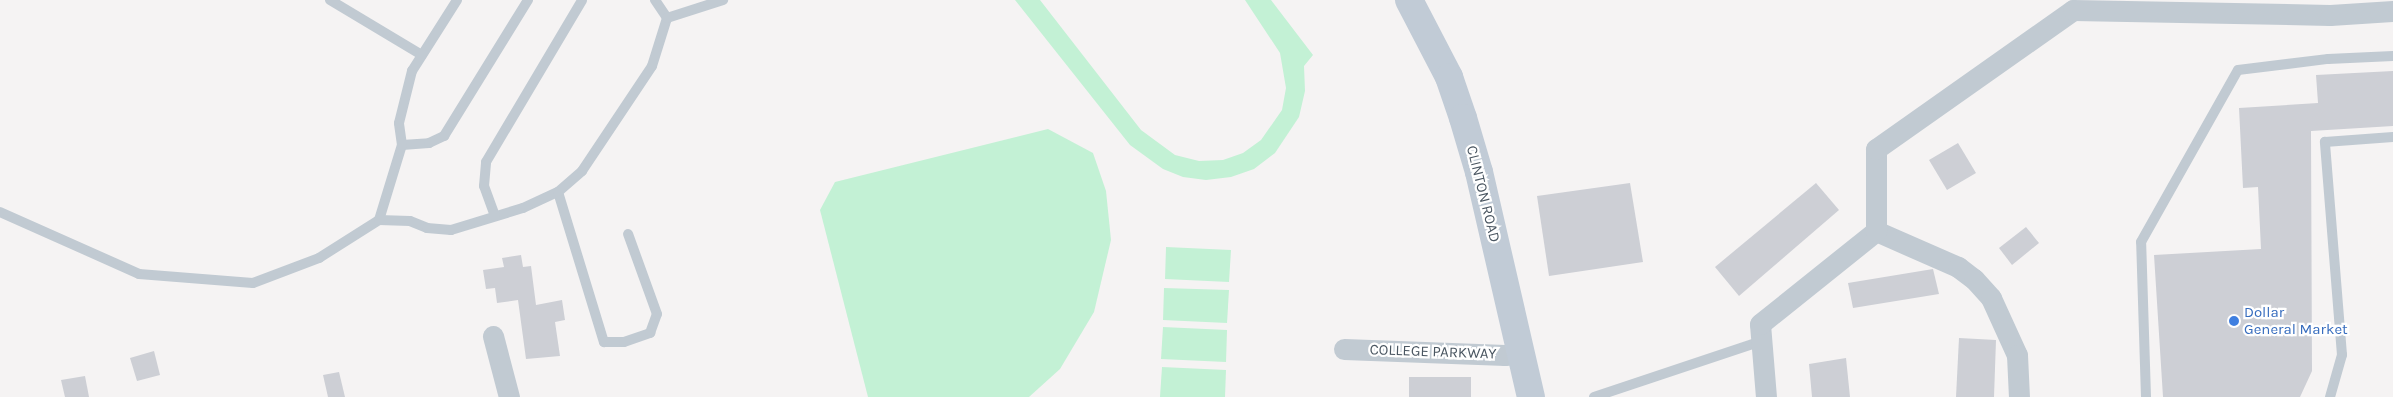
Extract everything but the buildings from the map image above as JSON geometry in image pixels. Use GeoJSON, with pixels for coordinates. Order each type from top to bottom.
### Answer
{"type":"FeatureCollection","features":[{"type":"Feature","properties":{"kind":"street","name":"CLINTON ROAD"},"geometry":{"type":"LineString","coordinates":[[1409,0],[1449,78],[1463,118],[1521,353],[1530,397]]}},
{"type":"Feature","properties":{"kind":"street"},"geometry":{"type":"LineString","coordinates":[[1876,230],[1876,149],[2073,10],[2330,15],[2393,11]]}},
{"type":"Feature","properties":{"kind":"street"},"geometry":{"type":"LineString","coordinates":[[1766,397],[1760,324],[1876,230]]}},
{"type":"Feature","properties":{"kind":"street"},"geometry":{"type":"LineString","coordinates":[[1876,230],[1958,268],[1974,279],[1991,298],[2017,354],[2019,397]]}},
{"type":"Feature","properties":{"kind":"street"},"geometry":{"type":"LineString","coordinates":[[493,336],[509,397]]}},
{"type":"Feature","properties":{"kind":"street","name":"COLLEGE PARKWAY"},"geometry":{"type":"LineString","coordinates":[[1344,349],[1505,356],[1521,353]]}},
{"type":"Feature","properties":{"kind":"lane"},"geometry":{"type":"LineString","coordinates":[[330,0],[422,55]]}},
{"type":"Feature","properties":{"kind":"lane"},"geometry":{"type":"LineString","coordinates":[[379,220],[402,145],[399,122],[412,71],[457,0]]}},
{"type":"Feature","properties":{"kind":"lane"},"geometry":{"type":"LineString","coordinates":[[402,145],[429,144],[444,136],[528,0]]}},
{"type":"Feature","properties":{"kind":"lane"},"geometry":{"type":"LineString","coordinates":[[495,216],[484,186],[486,162],[582,0]]}},
{"type":"Feature","properties":{"kind":"lane"},"geometry":{"type":"LineString","coordinates":[[655,0],[667,18]]}},
{"type":"Feature","properties":{"kind":"lane"},"geometry":{"type":"LineString","coordinates":[[667,18],[722,0]]}},
{"type":"Feature","properties":{"kind":"lane"},"geometry":{"type":"LineString","coordinates":[[0,212],[139,274],[253,283],[319,258],[379,220],[410,221],[427,228],[451,230],[495,216],[558,192],[582,171],[652,66],[667,18]]}},
{"type":"Feature","properties":{"kind":"lane"},"geometry":{"type":"LineString","coordinates":[[2146,397],[2141,242],[2238,70],[2328,59],[2393,56]]}},
{"type":"Feature","properties":{"kind":"lane"},"geometry":{"type":"LineString","coordinates":[[2330,397],[2342,355],[2325,142],[2393,136]]}},
{"type":"Feature","properties":{"kind":"lane"},"geometry":{"type":"LineString","coordinates":[[558,192],[604,342],[624,342],[650,333],[657,314],[628,234]]}},
{"type":"Feature","properties":{"kind":"lane"},"geometry":{"type":"LineString","coordinates":[[1594,397],[1761,341]]}},
{"type":"Feature","properties":{"kind":"green space"},"geometry":{"type":"Polygon","coordinates":[[[1015,0],[1040,0],[1141,130],[1175,155],[1199,161],[1223,160],[1243,153],[1261,140],[1282,110],[1286,88],[1280,53],[1245,0],[1271,0],[1313,55],[1304,66],[1305,91],[1299,117],[1275,153],[1254,169],[1231,177],[1206,180],[1183,177],[1163,169],[1130,145],[1015,0]]]}},
{"type":"Feature","properties":{"kind":"green space"},"geometry":{"type":"Polygon","coordinates":[[[1048,129],[1093,153],[1106,191],[1111,240],[1094,312],[1060,369],[1029,397],[868,397],[820,210],[835,182],[1048,129]]]}},
{"type":"Feature","properties":{"kind":"green space"},"geometry":{"type":"Polygon","coordinates":[[[1166,247],[1231,250],[1229,282],[1165,279],[1166,247]]]}},
{"type":"Feature","properties":{"kind":"green space"},"geometry":{"type":"Polygon","coordinates":[[[1164,288],[1229,290],[1227,323],[1163,320],[1164,288]]]}},
{"type":"Feature","properties":{"kind":"green space"},"geometry":{"type":"Polygon","coordinates":[[[1163,327],[1227,330],[1226,362],[1161,359],[1163,327]]]}},
{"type":"Feature","properties":{"kind":"green space"},"geometry":{"type":"Polygon","coordinates":[[[1162,367],[1226,370],[1225,397],[1160,397],[1162,367]]]}},
{"type":"Feature","properties":{"kind":"place","name":"Dollar General Market"},"geometry":{"type":"Point","coordinates":[2234,321]}}]}
